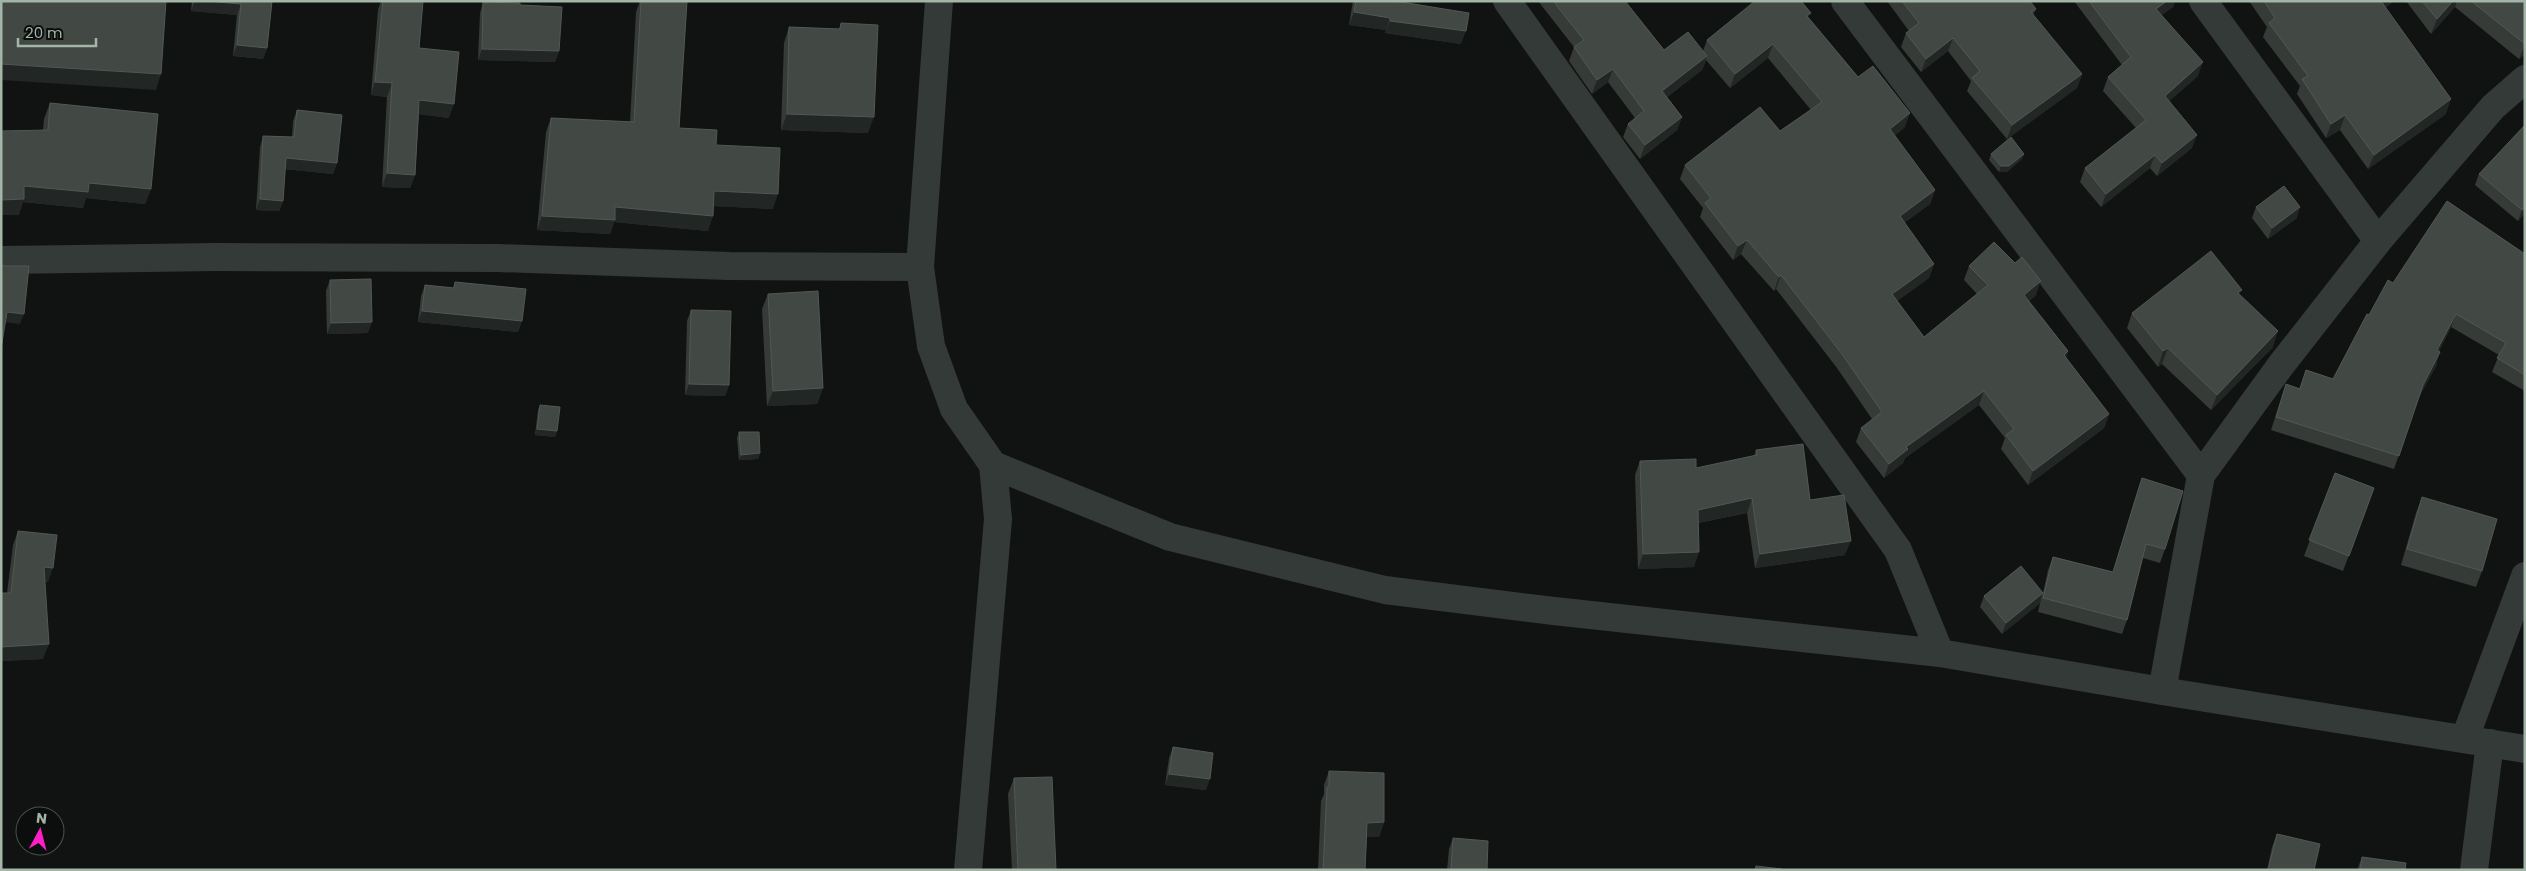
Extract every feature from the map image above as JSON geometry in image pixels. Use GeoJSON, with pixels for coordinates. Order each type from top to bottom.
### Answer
{"type":"FeatureCollection","features":[{"type":"Feature","properties":{"kind":"street"},"geometry":{"type":"LineString","coordinates":[[938,1],[920,267],[931,346],[954,409],[994,464],[1170,537],[1385,590],[1564,612],[1940,653],[2162,691],[2525,749]]}},
{"type":"Feature","properties":{"kind":"street"},"geometry":{"type":"LineString","coordinates":[[1507,1],[1898,550],[1940,653]]}},
{"type":"Feature","properties":{"kind":"street"},"geometry":{"type":"LineString","coordinates":[[1845,1],[2201,475]]}},
{"type":"Feature","properties":{"kind":"street"},"geometry":{"type":"LineString","coordinates":[[2203,1],[2378,241]]}},
{"type":"Feature","properties":{"kind":"street"},"geometry":{"type":"LineString","coordinates":[[2162,691],[2201,475],[2282,365],[2378,241],[2493,107],[2525,79]]}},
{"type":"Feature","properties":{"kind":"street"},"geometry":{"type":"LineString","coordinates":[[1,260],[217,257],[498,258],[729,266],[920,267]]}},
{"type":"Feature","properties":{"kind":"street"},"geometry":{"type":"LineString","coordinates":[[968,870],[998,519],[994,464]]}},
{"type":"Feature","properties":{"kind":"street"},"geometry":{"type":"LineString","coordinates":[[2474,870],[2477,741],[2525,576]]}},
{"type":"Feature","properties":{"kind":"building"},"geometry":{"type":"Polygon","coordinates":[[[1,1],[166,1],[161,74],[1,64],[1,1]]]}},
{"type":"Feature","properties":{"kind":"building"},"geometry":{"type":"Polygon","coordinates":[[[206,1],[272,1],[267,48],[237,45],[241,4],[206,1]]]}},
{"type":"Feature","properties":{"kind":"building"},"geometry":{"type":"Polygon","coordinates":[[[383,1],[423,1],[419,48],[459,52],[454,104],[419,100],[415,175],[387,173],[392,83],[375,82],[383,1]]]}},
{"type":"Feature","properties":{"kind":"building"},"geometry":{"type":"Polygon","coordinates":[[[641,1],[687,1],[679,128],[717,130],[716,145],[780,148],[778,194],[714,191],[713,216],[615,207],[615,220],[542,216],[551,118],[634,122],[641,1]]]}},
{"type":"Feature","properties":{"kind":"building"},"geometry":{"type":"Polygon","coordinates":[[[1356,1],[1395,1],[1469,13],[1466,31],[1390,21],[1390,18],[1354,12],[1356,1]]]}},
{"type":"Feature","properties":{"kind":"building"},"geometry":{"type":"Polygon","coordinates":[[[1553,1],[1625,1],[1664,50],[1688,32],[1707,56],[1662,91],[1682,117],[1645,145],[1628,124],[1644,111],[1613,69],[1597,80],[1574,47],[1584,40],[1553,1]]]}},
{"type":"Feature","properties":{"kind":"building"},"geometry":{"type":"Polygon","coordinates":[[[1755,1],[1801,1],[1811,13],[1807,16],[1858,77],[1873,66],[1910,113],[1890,129],[1935,190],[1900,216],[1934,264],[1892,294],[1924,337],[1988,285],[1969,266],[1994,242],[2015,263],[2022,257],[2041,281],[2024,295],[2068,351],[2064,355],[2109,414],[2033,471],[2006,435],[2014,429],[1984,391],[1906,447],[1908,449],[1889,464],[1861,428],[1882,412],[1842,354],[1781,275],[1779,277],[1747,240],[1738,246],[1705,203],[1711,198],[1685,165],[1760,107],[1780,131],[1822,102],[1773,44],[1735,74],[1707,40],[1755,1]]]}},
{"type":"Feature","properties":{"kind":"building"},"geometry":{"type":"Polygon","coordinates":[[[1902,1],[2030,1],[2036,9],[2031,12],[2082,74],[2012,125],[1972,78],[1980,71],[1953,38],[1926,59],[1906,33],[1919,23],[1902,1]]]}},
{"type":"Feature","properties":{"kind":"building"},"geometry":{"type":"Polygon","coordinates":[[[2089,1],[2167,1],[2156,9],[2203,62],[2165,96],[2197,135],[2162,163],[2155,155],[2106,194],[2085,168],[2146,120],[2108,77],[2131,57],[2089,1]]]}},
{"type":"Feature","properties":{"kind":"building"},"geometry":{"type":"Polygon","coordinates":[[[2264,1],[2381,1],[2451,99],[2374,155],[2345,115],[2331,124],[2302,79],[2308,76],[2269,23],[2275,18],[2264,1]]]}},
{"type":"Feature","properties":{"kind":"building"},"geometry":{"type":"Polygon","coordinates":[[[2422,1],[2453,1],[2437,19],[2422,1]]]}},
{"type":"Feature","properties":{"kind":"building"},"geometry":{"type":"Polygon","coordinates":[[[2471,1],[2525,1],[2525,44],[2471,1]]]}},
{"type":"Feature","properties":{"kind":"building"},"geometry":{"type":"Polygon","coordinates":[[[483,2],[562,7],[559,51],[482,49],[483,2]]]}},
{"type":"Feature","properties":{"kind":"building"},"geometry":{"type":"Polygon","coordinates":[[[841,23],[878,25],[874,117],[787,114],[789,27],[840,29],[841,23]]]}},
{"type":"Feature","properties":{"kind":"building"},"geometry":{"type":"Polygon","coordinates":[[[50,103],[158,114],[151,189],[89,183],[88,192],[24,186],[24,199],[1,200],[1,131],[48,130],[50,103]]]}},
{"type":"Feature","properties":{"kind":"building"},"geometry":{"type":"Polygon","coordinates":[[[297,110],[342,115],[337,163],[286,158],[283,201],[260,199],[263,136],[294,137],[297,110]]]}},
{"type":"Feature","properties":{"kind":"building"},"geometry":{"type":"Polygon","coordinates":[[[2525,125],[2525,207],[2522,210],[2479,174],[2525,125]]]}},
{"type":"Feature","properties":{"kind":"building"},"geometry":{"type":"Polygon","coordinates":[[[2011,137],[2024,154],[2009,166],[2001,166],[1991,154],[2011,137]]]}},
{"type":"Feature","properties":{"kind":"building"},"geometry":{"type":"Polygon","coordinates":[[[2284,186],[2300,207],[2272,228],[2256,207],[2284,186]]]}},
{"type":"Feature","properties":{"kind":"building"},"geometry":{"type":"Polygon","coordinates":[[[2447,201],[2525,254],[2525,375],[2497,358],[2506,343],[2456,314],[2437,350],[2440,352],[2423,385],[2399,456],[2276,417],[2286,384],[2300,389],[2306,370],[2333,379],[2367,314],[2369,315],[2388,280],[2393,283],[2447,201]]]}},
{"type":"Feature","properties":{"kind":"building"},"geometry":{"type":"Polygon","coordinates":[[[2211,251],[2242,290],[2238,293],[2278,331],[2217,395],[2168,348],[2163,351],[2132,313],[2211,251]]]}},
{"type":"Feature","properties":{"kind":"building"},"geometry":{"type":"Polygon","coordinates":[[[1,265],[29,266],[24,314],[7,312],[1,349],[1,265]]]}},
{"type":"Feature","properties":{"kind":"building"},"geometry":{"type":"Polygon","coordinates":[[[371,279],[372,322],[331,323],[330,280],[371,279]]]}},
{"type":"Feature","properties":{"kind":"building"},"geometry":{"type":"Polygon","coordinates":[[[455,282],[526,289],[522,321],[422,311],[425,285],[454,288],[455,282]]]}},
{"type":"Feature","properties":{"kind":"building"},"geometry":{"type":"Polygon","coordinates":[[[818,291],[823,388],[773,391],[768,294],[818,291]]]}},
{"type":"Feature","properties":{"kind":"building"},"geometry":{"type":"Polygon","coordinates":[[[691,310],[731,311],[729,385],[689,384],[691,310]]]}},
{"type":"Feature","properties":{"kind":"building"},"geometry":{"type":"Polygon","coordinates":[[[540,405],[560,407],[557,431],[537,429],[540,405]]]}},
{"type":"Feature","properties":{"kind":"building"},"geometry":{"type":"Polygon","coordinates":[[[739,432],[759,432],[760,453],[741,455],[739,432]]]}},
{"type":"Feature","properties":{"kind":"building"},"geometry":{"type":"Polygon","coordinates":[[[1803,444],[1810,500],[1844,495],[1851,541],[1760,554],[1752,498],[1698,510],[1699,552],[1643,554],[1640,461],[1696,459],[1696,468],[1757,455],[1756,450],[1803,444]]]}},
{"type":"Feature","properties":{"kind":"building"},"geometry":{"type":"Polygon","coordinates":[[[2335,473],[2374,488],[2349,556],[2309,540],[2335,473]]]}},
{"type":"Feature","properties":{"kind":"building"},"geometry":{"type":"Polygon","coordinates":[[[2142,478],[2183,491],[2165,549],[2146,544],[2127,620],[2043,598],[2053,557],[2113,572],[2142,478]]]}},
{"type":"Feature","properties":{"kind":"building"},"geometry":{"type":"Polygon","coordinates":[[[2422,497],[2497,519],[2482,571],[2407,549],[2422,497]]]}},
{"type":"Feature","properties":{"kind":"building"},"geometry":{"type":"Polygon","coordinates":[[[18,531],[57,535],[53,568],[44,567],[49,644],[1,647],[1,593],[11,593],[18,531]]]}},
{"type":"Feature","properties":{"kind":"building"},"geometry":{"type":"Polygon","coordinates":[[[2021,566],[2043,593],[2006,623],[1984,596],[2021,566]]]}},
{"type":"Feature","properties":{"kind":"building"},"geometry":{"type":"Polygon","coordinates":[[[1173,747],[1213,753],[1210,779],[1169,774],[1173,747]]]}},
{"type":"Feature","properties":{"kind":"building"},"geometry":{"type":"Polygon","coordinates":[[[1329,771],[1384,773],[1384,822],[1367,823],[1365,870],[1323,870],[1329,771]]]}},
{"type":"Feature","properties":{"kind":"building"},"geometry":{"type":"Polygon","coordinates":[[[1052,777],[1056,870],[1018,870],[1014,778],[1052,777]]]}},
{"type":"Feature","properties":{"kind":"building"},"geometry":{"type":"Polygon","coordinates":[[[2277,834],[2320,844],[2314,870],[2268,870],[2277,834]]]}},
{"type":"Feature","properties":{"kind":"building"},"geometry":{"type":"Polygon","coordinates":[[[1453,838],[1488,841],[1487,870],[1451,870],[1453,838]]]}},
{"type":"Feature","properties":{"kind":"building"},"geometry":{"type":"Polygon","coordinates":[[[2362,857],[2406,863],[2405,870],[2360,870],[2362,857]]]}},
{"type":"Feature","properties":{"kind":"building"},"geometry":{"type":"Polygon","coordinates":[[[1756,866],[1782,869],[1782,870],[1755,870],[1756,866]]]}}]}
